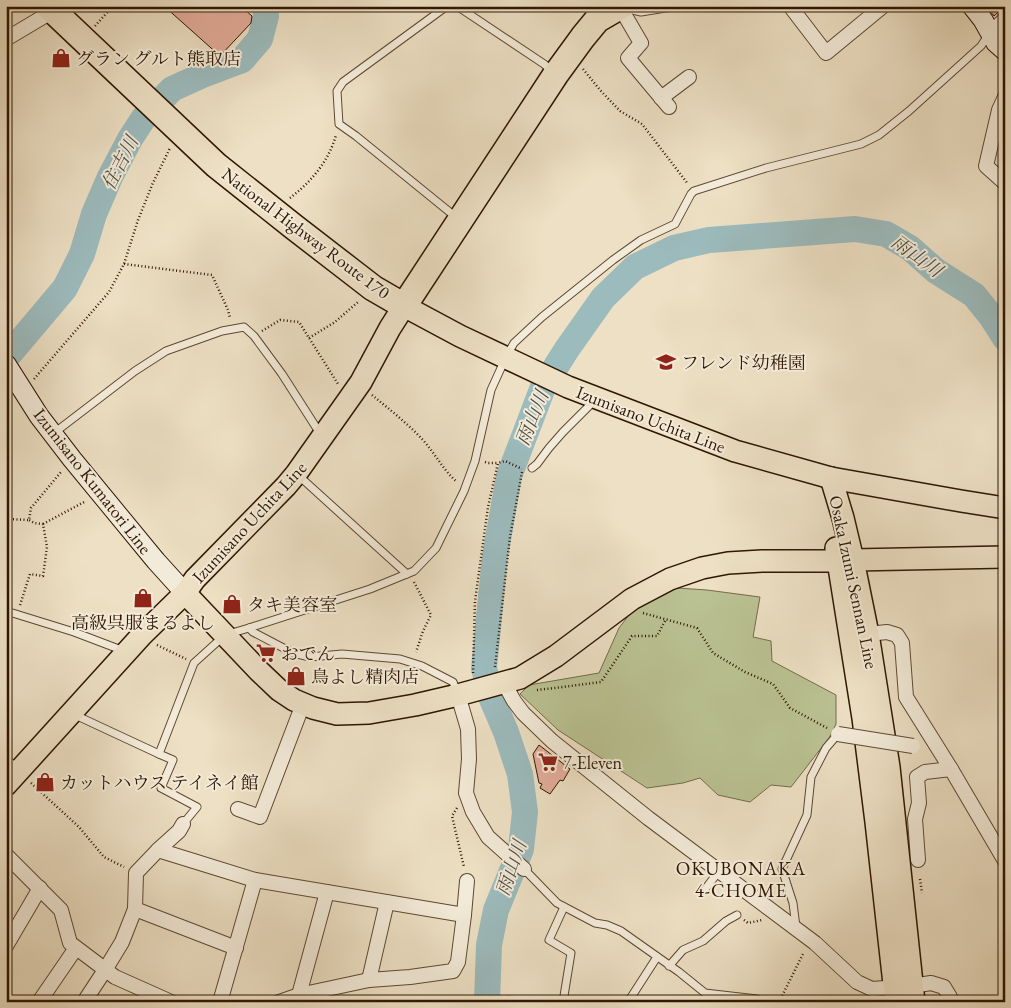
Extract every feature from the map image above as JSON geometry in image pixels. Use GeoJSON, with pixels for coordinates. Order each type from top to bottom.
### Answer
{"type":"FeatureCollection","features":[{"type":"Feature","properties":{"kind":"highway","name":"National Highway Route 170"},"geometry":{"type":"LineString","coordinates":[[50,9],[216,165],[373,288],[404,306],[570,54],[597,20],[618,7]]}},
{"type":"Feature","properties":{"kind":"main road"},"geometry":{"type":"LineString","coordinates":[[972,6],[996,42],[1005,51]]}},
{"type":"Feature","properties":{"kind":"main road","name":"Izumisano Uchita Line"},"geometry":{"type":"LineString","coordinates":[[11,772],[71,713],[142,635],[185,593],[195,578],[286,486],[354,393],[404,306],[460,336],[568,387],[736,451],[831,478],[1005,508]]}},
{"type":"Feature","properties":{"kind":"main road","name":"Izumisano Kumatori Line"},"geometry":{"type":"LineString","coordinates":[[8,367],[39,416],[72,460],[185,593]]}},
{"type":"Feature","properties":{"kind":"main road","name":"Osaka Izumi Sennan Line"},"geometry":{"type":"LineString","coordinates":[[831,478],[842,518],[864,728],[904,994]]}},
{"type":"Feature","properties":{"kind":"main road","name":"Izumisano Uchita Line"},"geometry":{"type":"LineString","coordinates":[[185,593],[259,671],[279,690],[294,700],[313,708],[337,714],[369,713],[468,693],[520,678],[556,656],[632,599],[670,579],[702,568],[728,563],[762,561],[1005,557]]}},
{"type":"Feature","properties":{"kind":"main road","name":"Osaka Izumi Sennan Line"},"geometry":{"type":"LineString","coordinates":[[845,560],[868,634],[889,767],[904,994]]}},
{"type":"Feature","properties":{"kind":"street"},"geometry":{"type":"LineString","coordinates":[[790,6],[826,53],[883,6]]}},
{"type":"Feature","properties":{"kind":"street"},"geometry":{"type":"LineString","coordinates":[[618,7],[641,44],[628,58],[665,102],[688,76]]}},
{"type":"Feature","properties":{"kind":"street"},"geometry":{"type":"LineString","coordinates":[[6,39],[50,9]]}},
{"type":"Feature","properties":{"kind":"street"},"geometry":{"type":"LineString","coordinates":[[990,33],[1005,20]]}},
{"type":"Feature","properties":{"kind":"street"},"geometry":{"type":"LineString","coordinates":[[1005,98],[999,110],[986,166],[1005,183]]}},
{"type":"Feature","properties":{"kind":"street"},"geometry":{"type":"LineString","coordinates":[[868,634],[887,632],[897,635],[902,643],[906,698],[951,769],[1005,861]]}},
{"type":"Feature","properties":{"kind":"street"},"geometry":{"type":"LineString","coordinates":[[500,684],[523,713],[552,741],[648,818],[815,943],[857,982],[872,988],[904,994],[931,983],[944,987],[950,998],[949,1002]]}},
{"type":"Feature","properties":{"kind":"street"},"geometry":{"type":"LineString","coordinates":[[468,693],[469,759],[466,793],[473,812],[488,837],[524,869]]}},
{"type":"Feature","properties":{"kind":"street"},"geometry":{"type":"LineString","coordinates":[[238,809],[260,817],[303,704]]}},
{"type":"Feature","properties":{"kind":"street"},"geometry":{"type":"LineString","coordinates":[[838,734],[913,746],[920,745],[932,738]]}},
{"type":"Feature","properties":{"kind":"street"},"geometry":{"type":"LineString","coordinates":[[918,860],[915,819],[919,803],[917,777],[924,772],[951,769]]}},
{"type":"Feature","properties":{"kind":"street"},"geometry":{"type":"LineString","coordinates":[[84,1002],[122,942],[135,909],[136,874],[179,831],[182,824]]}},
{"type":"Feature","properties":{"kind":"street"},"geometry":{"type":"LineString","coordinates":[[158,850],[256,880],[464,915]]}},
{"type":"Feature","properties":{"kind":"street"},"geometry":{"type":"LineString","coordinates":[[6,855],[61,910],[70,943],[115,977],[171,1002]]}},
{"type":"Feature","properties":{"kind":"street"},"geometry":{"type":"LineString","coordinates":[[220,1002],[256,880]]}},
{"type":"Feature","properties":{"kind":"street"},"geometry":{"type":"LineString","coordinates":[[279,1002],[299,995],[369,980],[453,971],[458,962],[467,881]]}},
{"type":"Feature","properties":{"kind":"street"},"geometry":{"type":"LineString","coordinates":[[6,946],[40,888]]}},
{"type":"Feature","properties":{"kind":"street"},"geometry":{"type":"LineString","coordinates":[[299,995],[327,892]]}},
{"type":"Feature","properties":{"kind":"street"},"geometry":{"type":"LineString","coordinates":[[369,980],[387,902]]}},
{"type":"Feature","properties":{"kind":"street"},"geometry":{"type":"LineString","coordinates":[[135,909],[236,948]]}},
{"type":"Feature","properties":{"kind":"street"},"geometry":{"type":"LineString","coordinates":[[38,1002],[76,948]]}},
{"type":"Feature","properties":{"kind":"lane"},"geometry":{"type":"LineString","coordinates":[[447,6],[343,82],[337,90],[339,124],[460,220]]}},
{"type":"Feature","properties":{"kind":"lane"},"geometry":{"type":"LineString","coordinates":[[458,6],[556,74]]}},
{"type":"Feature","properties":{"kind":"lane"},"geometry":{"type":"LineString","coordinates":[[618,7],[640,12],[678,6]]}},
{"type":"Feature","properties":{"kind":"lane"},"geometry":{"type":"LineString","coordinates":[[159,754],[194,663],[225,635],[370,589],[408,574],[414,571],[436,548],[465,488],[474,461],[491,390],[506,357],[514,342],[542,317],[641,240],[675,224],[694,191],[766,168],[861,144],[879,135],[909,111],[981,46],[990,33]]}},
{"type":"Feature","properties":{"kind":"lane"},"geometry":{"type":"LineString","coordinates":[[53,434],[135,371],[166,350],[222,331],[244,326],[254,336],[282,374],[322,437]]}},
{"type":"Feature","properties":{"kind":"lane"},"geometry":{"type":"LineString","coordinates":[[532,468],[563,432],[589,406],[593,397]]}},
{"type":"Feature","properties":{"kind":"lane"},"geometry":{"type":"LineString","coordinates":[[296,474],[408,574]]}},
{"type":"Feature","properties":{"kind":"lane"},"geometry":{"type":"LineString","coordinates":[[6,611],[74,632],[126,652]]}},
{"type":"Feature","properties":{"kind":"lane"},"geometry":{"type":"LineString","coordinates":[[249,628],[253,632],[293,652],[310,657],[342,654],[400,659],[422,666],[453,682],[468,693]]}},
{"type":"Feature","properties":{"kind":"lane"},"geometry":{"type":"LineString","coordinates":[[71,713],[173,760],[161,788],[197,807],[182,824]]}},
{"type":"Feature","properties":{"kind":"lane"},"geometry":{"type":"LineString","coordinates":[[797,930],[793,903],[782,869],[806,815],[811,777],[826,748],[838,734]]}},
{"type":"Feature","properties":{"kind":"lane"},"geometry":{"type":"LineString","coordinates":[[524,869],[557,903],[595,924],[607,925],[621,931],[679,972],[705,994],[751,1000],[757,998],[763,1002]]}},
{"type":"Feature","properties":{"kind":"lane"},"geometry":{"type":"LineString","coordinates":[[706,888],[719,871]]}},
{"type":"Feature","properties":{"kind":"lane"},"geometry":{"type":"LineString","coordinates":[[564,907],[549,940],[571,953],[564,1002]]}},
{"type":"Feature","properties":{"kind":"lane"},"geometry":{"type":"LineString","coordinates":[[669,966],[683,950],[703,942],[726,921],[737,914]]}},
{"type":"Feature","properties":{"kind":"lane"},"geometry":{"type":"LineString","coordinates":[[628,1002],[657,957]]}},
{"type":"Feature","properties":{"kind":"lane"},"geometry":{"type":"LineString","coordinates":[[700,1002],[705,994]]}},
{"type":"Feature","properties":{"kind":"path"},"geometry":{"type":"LineString","coordinates":[[83,39],[113,6]]}},
{"type":"Feature","properties":{"kind":"path"},"geometry":{"type":"LineString","coordinates":[[570,54],[620,111],[642,124],[694,191]]}},
{"type":"Feature","properties":{"kind":"path"},"geometry":{"type":"LineString","coordinates":[[24,392],[109,292],[124,264],[173,124]]}},
{"type":"Feature","properties":{"kind":"path"},"geometry":{"type":"LineString","coordinates":[[273,210],[292,197],[318,172],[329,157],[339,124]]}},
{"type":"Feature","properties":{"kind":"path"},"geometry":{"type":"LineString","coordinates":[[124,264],[212,275],[228,310],[233,329]]}},
{"type":"Feature","properties":{"kind":"path"},"geometry":{"type":"LineString","coordinates":[[309,338],[335,322],[373,288]]}},
{"type":"Feature","properties":{"kind":"path"},"geometry":{"type":"LineString","coordinates":[[254,336],[280,320],[299,322],[309,338],[354,393],[368,390],[422,438],[450,476],[465,488]]}},
{"type":"Feature","properties":{"kind":"path"},"geometry":{"type":"LineString","coordinates":[[29,520],[31,508],[72,460]]}},
{"type":"Feature","properties":{"kind":"path"},"geometry":{"type":"LineString","coordinates":[[468,693],[472,677],[475,601],[495,470],[498,462],[502,461],[523,469],[523,467],[532,468]]}},
{"type":"Feature","properties":{"kind":"path"},"geometry":{"type":"LineString","coordinates":[[500,684],[495,670],[510,537],[523,469]]}},
{"type":"Feature","properties":{"kind":"path"},"geometry":{"type":"LineString","coordinates":[[6,519],[29,520],[34,523],[43,524],[100,494]]}},
{"type":"Feature","properties":{"kind":"path"},"geometry":{"type":"LineString","coordinates":[[17,614],[30,574],[43,576],[47,547],[43,524]]}},
{"type":"Feature","properties":{"kind":"path"},"geometry":{"type":"LineString","coordinates":[[408,574],[431,616],[412,663]]}},
{"type":"Feature","properties":{"kind":"path"},"geometry":{"type":"LineString","coordinates":[[638,612],[697,628],[713,653],[745,672],[773,684],[790,708],[838,734]]}},
{"type":"Feature","properties":{"kind":"path"},"geometry":{"type":"LineString","coordinates":[[536,690],[601,682],[632,636],[657,636],[666,620]]}},
{"type":"Feature","properties":{"kind":"path"},"geometry":{"type":"LineString","coordinates":[[142,635],[160,647],[194,663]]}},
{"type":"Feature","properties":{"kind":"path"},"geometry":{"type":"LineString","coordinates":[[11,772],[79,827],[104,857],[136,874]]}},
{"type":"Feature","properties":{"kind":"path"},"geometry":{"type":"LineString","coordinates":[[466,793],[452,816],[467,881]]}},
{"type":"Feature","properties":{"kind":"path"},"geometry":{"type":"LineString","coordinates":[[737,914],[748,923],[779,916]]}},
{"type":"Feature","properties":{"kind":"path"},"geometry":{"type":"LineString","coordinates":[[779,1002],[806,949],[815,943]]}},
{"type":"Feature","properties":{"kind":"green space"},"geometry":{"type":"Polygon","coordinates":[[[677,588],[760,597],[753,637],[771,641],[772,661],[836,695],[836,724],[829,738],[791,787],[771,785],[750,802],[718,795],[700,778],[683,783],[647,788],[558,730],[520,694],[529,685],[599,673],[619,628],[632,611],[677,588]]]}},
{"type":"Feature","properties":{"kind":"green space"},"geometry":{"type":"Polygon","coordinates":[[[507,996],[519,997],[527,1002],[502,1002],[507,996]]]}},
{"type":"Feature","properties":{"kind":"building"},"geometry":{"type":"Polygon","coordinates":[[[164,6],[248,6],[245,10],[252,16],[251,23],[220,56],[164,6]]]}},
{"type":"Feature","properties":{"kind":"building"},"geometry":{"type":"Polygon","coordinates":[[[986,6],[1005,6],[994,16],[986,6]]]}},
{"type":"Feature","properties":{"kind":"building","name":"7-Eleven"},"geometry":{"type":"Polygon","coordinates":[[[539,745],[570,769],[563,781],[560,780],[550,794],[540,788],[542,784],[539,783],[533,754],[539,745]]]}},
{"type":"Feature","properties":{"kind":"waterway","name":"住吉川"},"geometry":{"type":"LineString","coordinates":[[6,358],[65,288],[82,254],[94,214],[110,177],[143,119],[172,89],[242,60],[260,39],[266,16],[265,6]]}},
{"type":"Feature","properties":{"kind":"waterway","name":"雨山川"},"geometry":{"type":"LineString","coordinates":[[487,1002],[489,945],[496,910],[521,849],[525,812],[520,774],[506,732],[491,697],[484,668],[495,556],[509,476],[543,387],[603,298],[635,267],[674,248],[709,240],[855,229],[886,234],[910,248],[936,271],[974,295],[991,316],[1005,338]]}},
{"type":"Feature","properties":{"kind":"place","name":"グラン グルト熊取店"},"geometry":{"type":"Point","coordinates":[61,58]}},
{"type":"Feature","properties":{"kind":"place","name":"フレンド幼稚園"},"geometry":{"type":"Point","coordinates":[666,362]}},
{"type":"Feature","properties":{"kind":"place","name":"高級呉服まるよし"},"geometry":{"type":"Point","coordinates":[143,598]}},
{"type":"Feature","properties":{"kind":"place","name":"タキ美容室"},"geometry":{"type":"Point","coordinates":[232,604]}},
{"type":"Feature","properties":{"kind":"place","name":"おでん"},"geometry":{"type":"Point","coordinates":[266,653]}},
{"type":"Feature","properties":{"kind":"place","name":"鳥よし精肉店"},"geometry":{"type":"Point","coordinates":[296,676]}},
{"type":"Feature","properties":{"kind":"place","name":"7-Eleven"},"geometry":{"type":"Point","coordinates":[548,762]}},
{"type":"Feature","properties":{"kind":"place","name":"カットハウス テイネイ館"},"geometry":{"type":"Point","coordinates":[45,782]}},
{"type":"Feature","properties":{"kind":"district","name":"OKUBONAKA 4-CHOME"},"geometry":{"type":"Point","coordinates":[741,879]}}]}
